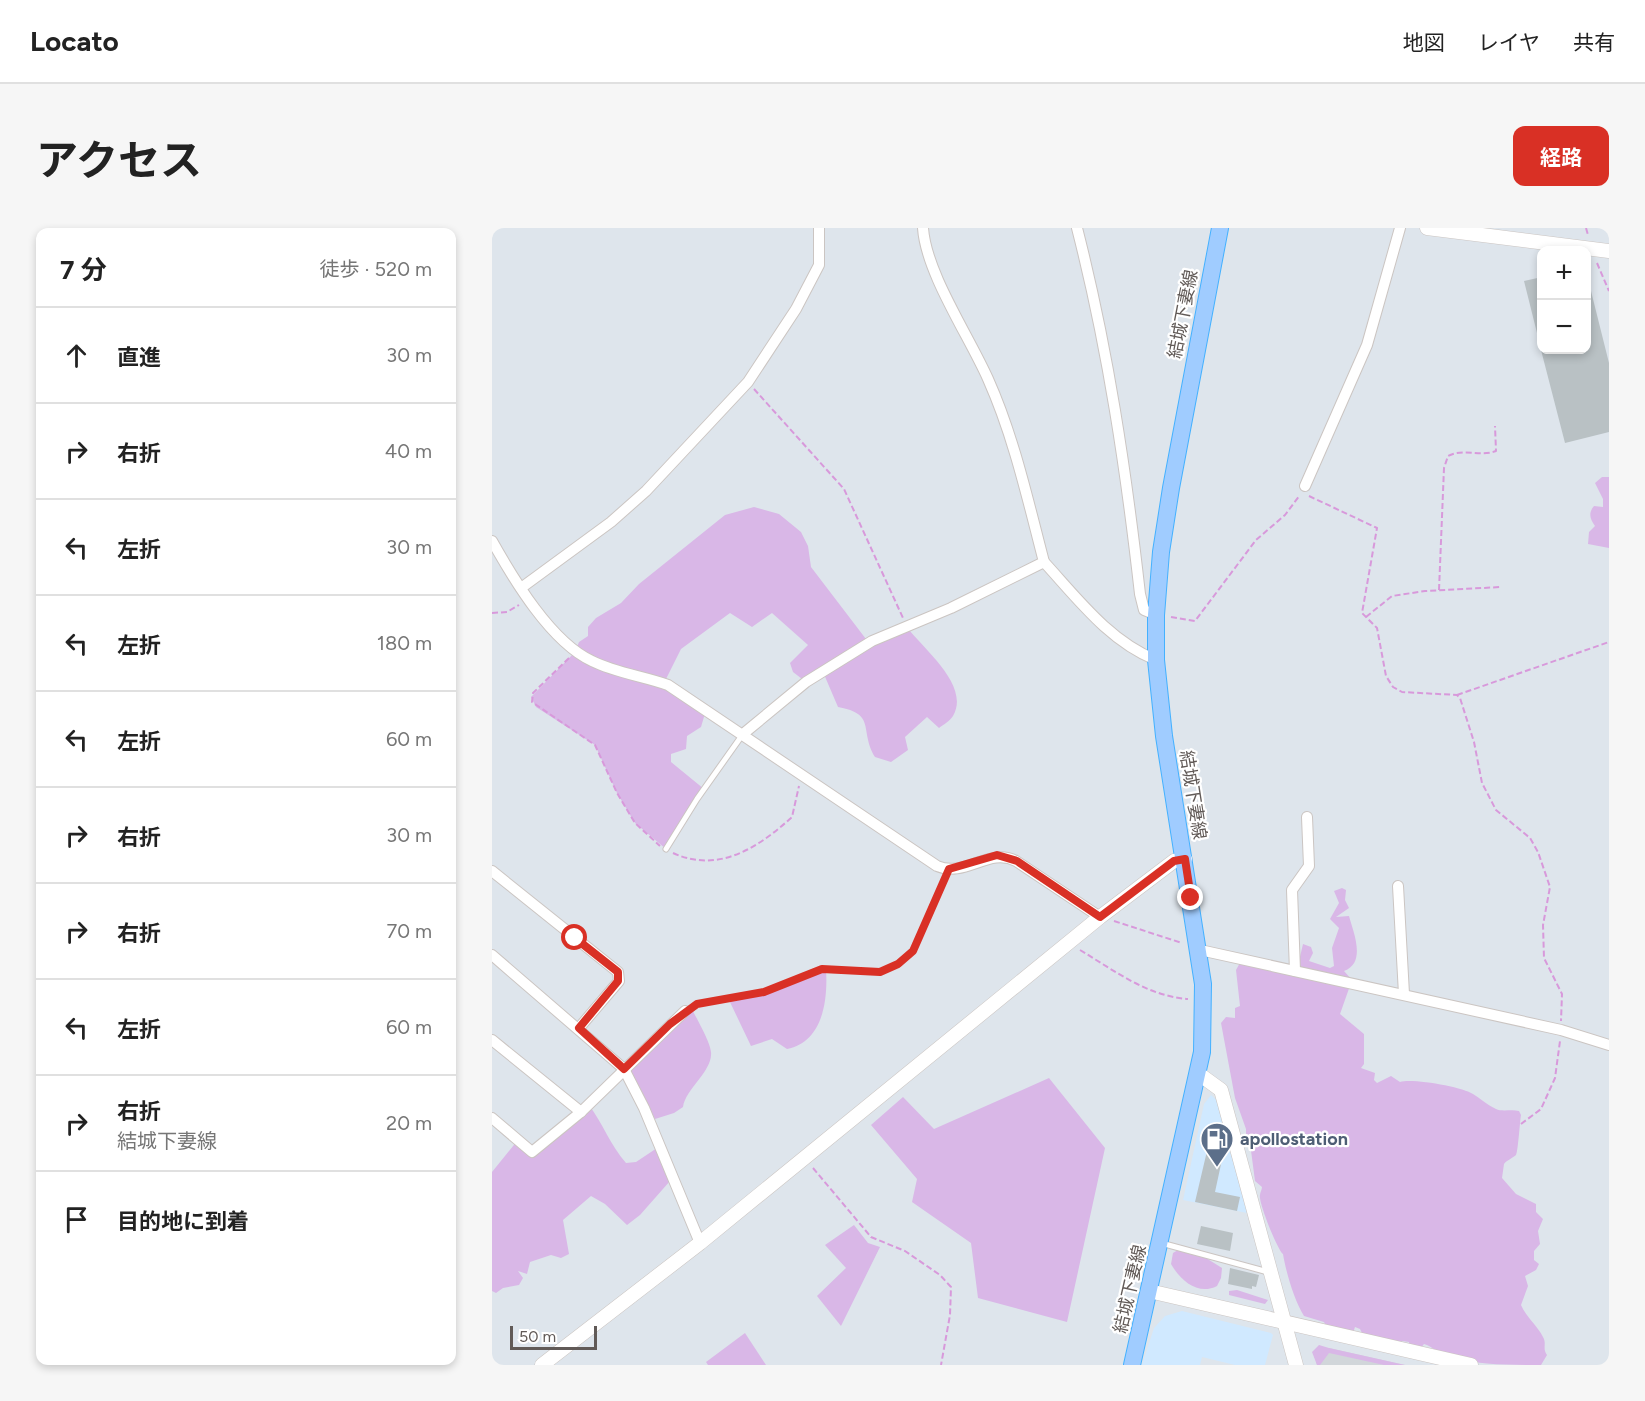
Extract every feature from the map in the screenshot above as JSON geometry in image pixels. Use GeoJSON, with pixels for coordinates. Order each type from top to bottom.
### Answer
{"type":"FeatureCollection","features":[{"type":"Feature","properties":{"kind":"main road","name":"結城下妻線"},"geometry":{"type":"LineString","coordinates":[[1132,1365],[1199,1074],[1204,1000],[1200,950],[1164,736],[1156,660],[1156,615],[1161,552],[1171,488],[1220,228]]}},
{"type":"Feature","properties":{"kind":"street"},"geometry":{"type":"LineString","coordinates":[[521,588],[610,522],[646,491],[748,382],[796,309],[819,265],[819,228]]}},
{"type":"Feature","properties":{"kind":"street"},"geometry":{"type":"LineString","coordinates":[[923,228],[928,255],[989,380],[1024,484],[1044,562],[1102,625],[1135,652],[1156,660]]}},
{"type":"Feature","properties":{"kind":"street"},"geometry":{"type":"LineString","coordinates":[[1077,228],[1111,375],[1140,594],[1144,610],[1156,615]]}},
{"type":"Feature","properties":{"kind":"street"},"geometry":{"type":"LineString","coordinates":[[1305,486],[1367,345],[1400,228]]}},
{"type":"Feature","properties":{"kind":"street"},"geometry":{"type":"LineString","coordinates":[[1427,228],[1609,251]]}},
{"type":"Feature","properties":{"kind":"street"},"geometry":{"type":"LineString","coordinates":[[492,541],[521,588],[575,652],[615,670],[643,676],[668,685],[937,866],[949,869],[997,855],[1004,856],[1017,861],[1100,917]]}},
{"type":"Feature","properties":{"kind":"street"},"geometry":{"type":"LineString","coordinates":[[743,734],[806,682],[872,641],[951,608],[1044,562]]}},
{"type":"Feature","properties":{"kind":"street"},"geometry":{"type":"LineString","coordinates":[[1295,971],[1292,890],[1309,866],[1307,817]]}},
{"type":"Feature","properties":{"kind":"street"},"geometry":{"type":"LineString","coordinates":[[542,1365],[700,1243],[1068,942],[1174,861],[1185,859]]}},
{"type":"Feature","properties":{"kind":"street"},"geometry":{"type":"LineString","coordinates":[[492,871],[618,972],[618,981],[579,1028]]}},
{"type":"Feature","properties":{"kind":"street"},"geometry":{"type":"LineString","coordinates":[[1398,886],[1404,994]]}},
{"type":"Feature","properties":{"kind":"street"},"geometry":{"type":"LineString","coordinates":[[1200,950],[1561,1030],[1609,1045]]}},
{"type":"Feature","properties":{"kind":"street"},"geometry":{"type":"LineString","coordinates":[[492,955],[624,1069],[644,1108],[700,1243]]}},
{"type":"Feature","properties":{"kind":"street"},"geometry":{"type":"LineString","coordinates":[[492,1118],[532,1152],[581,1112],[685,1011]]}},
{"type":"Feature","properties":{"kind":"street"},"geometry":{"type":"LineString","coordinates":[[492,1040],[581,1112]]}},
{"type":"Feature","properties":{"kind":"street"},"geometry":{"type":"LineString","coordinates":[[1199,1074],[1221,1090],[1296,1365]]}},
{"type":"Feature","properties":{"kind":"street"},"geometry":{"type":"LineString","coordinates":[[1149,1291],[1471,1365]]}},
{"type":"Feature","properties":{"kind":"lane"},"geometry":{"type":"LineString","coordinates":[[666,849],[743,734]]}},
{"type":"Feature","properties":{"kind":"lane"},"geometry":{"type":"LineString","coordinates":[[1161,1243],[1272,1274]]}},
{"type":"Feature","properties":{"kind":"path"},"geometry":{"type":"LineString","coordinates":[[1592,249],[1609,291]]}},
{"type":"Feature","properties":{"kind":"path"},"geometry":{"type":"LineString","coordinates":[[748,382],[844,489],[906,626]]}},
{"type":"Feature","properties":{"kind":"path"},"geometry":{"type":"LineString","coordinates":[[1439,590],[1444,468],[1448,456],[1455,452],[1488,454],[1496,451],[1495,426]]}},
{"type":"Feature","properties":{"kind":"path"},"geometry":{"type":"LineString","coordinates":[[1156,615],[1195,621],[1256,540],[1285,515],[1302,493],[1377,528],[1362,613],[1377,628],[1386,676],[1392,687],[1402,692],[1457,695],[1609,642]]}},
{"type":"Feature","properties":{"kind":"path"},"geometry":{"type":"LineString","coordinates":[[1366,617],[1392,596],[1439,590],[1501,587]]}},
{"type":"Feature","properties":{"kind":"path"},"geometry":{"type":"LineString","coordinates":[[492,613],[507,612],[529,598]]}},
{"type":"Feature","properties":{"kind":"path"},"geometry":{"type":"LineString","coordinates":[[575,652],[533,693],[532,702],[595,745],[617,793],[635,823],[666,849],[692,860],[704,861],[734,857],[744,853],[792,817],[798,796],[799,771]]}},
{"type":"Feature","properties":{"kind":"path"},"geometry":{"type":"LineString","coordinates":[[1457,695],[1462,701],[1474,742],[1482,783],[1496,810],[1530,838],[1538,852],[1550,887],[1543,925],[1544,958],[1562,994],[1561,1030],[1555,1078],[1541,1109],[1521,1124]]}},
{"type":"Feature","properties":{"kind":"path"},"geometry":{"type":"LineString","coordinates":[[685,1011],[709,1000],[764,992],[822,969],[880,972],[898,964],[913,951],[949,869]]}},
{"type":"Feature","properties":{"kind":"path"},"geometry":{"type":"LineString","coordinates":[[1100,917],[1200,950]]}},
{"type":"Feature","properties":{"kind":"path"},"geometry":{"type":"LineString","coordinates":[[1068,942],[1145,989],[1170,998],[1204,1000]]}},
{"type":"Feature","properties":{"kind":"path"},"geometry":{"type":"LineString","coordinates":[[805,1158],[871,1237],[905,1251],[939,1275],[951,1287],[950,1315],[941,1365]]}},
{"type":"Feature","properties":{"kind":"shaded area"},"geometry":{"type":"Polygon","coordinates":[[[1602,477],[1609,477],[1609,548],[1588,544],[1589,532],[1595,526],[1591,518],[1591,511],[1594,506],[1603,507],[1603,499],[1595,483],[1602,477]]]}},
{"type":"Feature","properties":{"kind":"shaded area"},"geometry":{"type":"Polygon","coordinates":[[[754,507],[779,514],[801,532],[808,546],[811,567],[869,643],[906,626],[933,656],[950,680],[956,692],[957,704],[952,718],[939,728],[927,717],[905,737],[908,750],[891,762],[875,757],[863,719],[850,710],[838,707],[823,672],[806,682],[793,672],[790,663],[808,645],[772,613],[752,627],[730,613],[681,649],[664,683],[706,710],[701,727],[687,736],[686,749],[671,754],[671,762],[704,789],[666,849],[635,823],[617,793],[595,745],[536,707],[531,697],[575,652],[579,642],[588,636],[588,627],[596,618],[621,603],[639,584],[725,515],[754,507]]]}},
{"type":"Feature","properties":{"kind":"shaded area"},"geometry":{"type":"Polygon","coordinates":[[[1342,888],[1346,890],[1345,900],[1349,908],[1336,917],[1349,916],[1357,954],[1351,967],[1344,971],[1352,980],[1340,1014],[1364,1034],[1364,1064],[1361,1068],[1375,1073],[1374,1080],[1377,1083],[1391,1076],[1400,1082],[1415,1081],[1449,1086],[1467,1091],[1496,1109],[1519,1111],[1521,1115],[1517,1153],[1504,1164],[1502,1178],[1516,1194],[1536,1204],[1536,1212],[1543,1219],[1538,1231],[1540,1244],[1534,1251],[1534,1260],[1539,1264],[1536,1270],[1525,1276],[1528,1286],[1521,1305],[1544,1339],[1547,1355],[1541,1365],[1472,1362],[1445,1356],[1424,1344],[1420,1349],[1409,1346],[1409,1342],[1402,1341],[1398,1346],[1363,1335],[1360,1329],[1355,1327],[1353,1333],[1326,1326],[1324,1322],[1304,1316],[1297,1302],[1283,1254],[1262,1206],[1260,1195],[1262,1187],[1255,1181],[1250,1143],[1246,1142],[1246,1129],[1235,1098],[1221,1023],[1226,1017],[1235,1018],[1235,1008],[1240,1006],[1236,970],[1241,961],[1288,966],[1299,961],[1303,944],[1311,947],[1313,953],[1309,961],[1330,968],[1334,966],[1332,948],[1339,928],[1330,919],[1339,903],[1334,891],[1342,888]]]}},
{"type":"Feature","properties":{"kind":"shaded area"},"geometry":{"type":"Polygon","coordinates":[[[826,969],[824,1006],[816,1029],[809,1038],[787,1049],[772,1039],[751,1046],[729,1000],[730,996],[764,992],[826,969]]]}},
{"type":"Feature","properties":{"kind":"shaded area"},"geometry":{"type":"Polygon","coordinates":[[[691,1007],[711,1052],[708,1066],[689,1093],[683,1107],[674,1113],[655,1119],[628,1069],[691,1007]]]}},
{"type":"Feature","properties":{"kind":"shaded area"},"geometry":{"type":"Polygon","coordinates":[[[1049,1078],[1105,1148],[1067,1322],[978,1298],[971,1243],[912,1202],[917,1179],[871,1125],[903,1097],[934,1129],[1049,1078]]]}},
{"type":"Feature","properties":{"kind":"shaded area"},"geometry":{"type":"Polygon","coordinates":[[[1211,1095],[1222,1105],[1247,1213],[1183,1200],[1204,1104],[1211,1095]]]}},
{"type":"Feature","properties":{"kind":"shaded area"},"geometry":{"type":"Polygon","coordinates":[[[588,1104],[626,1163],[636,1162],[657,1148],[670,1181],[640,1215],[627,1225],[605,1204],[591,1196],[563,1220],[569,1254],[561,1258],[551,1255],[530,1262],[527,1274],[518,1271],[523,1278],[519,1285],[503,1288],[496,1293],[492,1291],[492,1172],[518,1140],[533,1152],[588,1104]]]}},
{"type":"Feature","properties":{"kind":"shaded area"},"geometry":{"type":"Polygon","coordinates":[[[854,1225],[868,1243],[880,1247],[841,1326],[817,1296],[846,1268],[825,1245],[854,1225]]]}},
{"type":"Feature","properties":{"kind":"shaded area"},"geometry":{"type":"Polygon","coordinates":[[[1178,1250],[1206,1258],[1222,1268],[1217,1286],[1210,1289],[1196,1288],[1184,1281],[1171,1264],[1173,1253],[1178,1250]]]}},
{"type":"Feature","properties":{"kind":"shaded area"},"geometry":{"type":"Polygon","coordinates":[[[1237,1290],[1268,1300],[1265,1304],[1229,1295],[1229,1291],[1237,1290]]]}},
{"type":"Feature","properties":{"kind":"shaded area"},"geometry":{"type":"Polygon","coordinates":[[[1182,1311],[1271,1333],[1273,1335],[1265,1365],[1235,1365],[1202,1357],[1200,1365],[1142,1365],[1154,1328],[1165,1316],[1182,1311]]]}},
{"type":"Feature","properties":{"kind":"shaded area"},"geometry":{"type":"Polygon","coordinates":[[[745,1333],[766,1365],[708,1365],[706,1362],[745,1333]]]}},
{"type":"Feature","properties":{"kind":"shaded area"},"geometry":{"type":"Polygon","coordinates":[[[1319,1345],[1405,1365],[1384,1365],[1329,1353],[1320,1365],[1317,1365],[1312,1352],[1319,1345]]]}},
{"type":"Feature","properties":{"kind":"shaded area"},"geometry":{"type":"Polygon","coordinates":[[[1329,1348],[1405,1365],[1317,1365],[1316,1362],[1329,1348]]]}},
{"type":"Feature","properties":{"kind":"building"},"geometry":{"type":"Polygon","coordinates":[[[1537,278],[1537,333],[1524,281],[1537,278]]]}},
{"type":"Feature","properties":{"kind":"building"},"geometry":{"type":"Polygon","coordinates":[[[1591,291],[1609,363],[1609,432],[1565,443],[1542,354],[1591,354],[1591,291]]]}},
{"type":"Feature","properties":{"kind":"building"},"geometry":{"type":"Polygon","coordinates":[[[1211,1134],[1224,1137],[1226,1141],[1215,1192],[1240,1197],[1237,1211],[1195,1202],[1211,1134]]]}},
{"type":"Feature","properties":{"kind":"building"},"geometry":{"type":"Polygon","coordinates":[[[1201,1226],[1233,1233],[1230,1251],[1197,1244],[1201,1226]]]}},
{"type":"Feature","properties":{"kind":"building"},"geometry":{"type":"Polygon","coordinates":[[[1230,1268],[1259,1275],[1256,1287],[1252,1286],[1252,1289],[1228,1284],[1230,1268]]]}},
{"type":"Feature","properties":{"kind":"place","name":"apollostation"},"geometry":{"type":"Point","coordinates":[1217,1168]}},
{"type":"Feature","properties":{"kind":"route"},"geometry":{"type":"LineString","coordinates":[[575,938],[618,972],[618,981],[579,1028],[624,1069],[670,1024],[697,1004],[730,996],[764,992],[822,969],[880,972],[898,964],[913,951],[935,896],[949,869],[997,855],[1011,858],[1100,917],[1174,861],[1185,859],[1191,898]]}}]}
